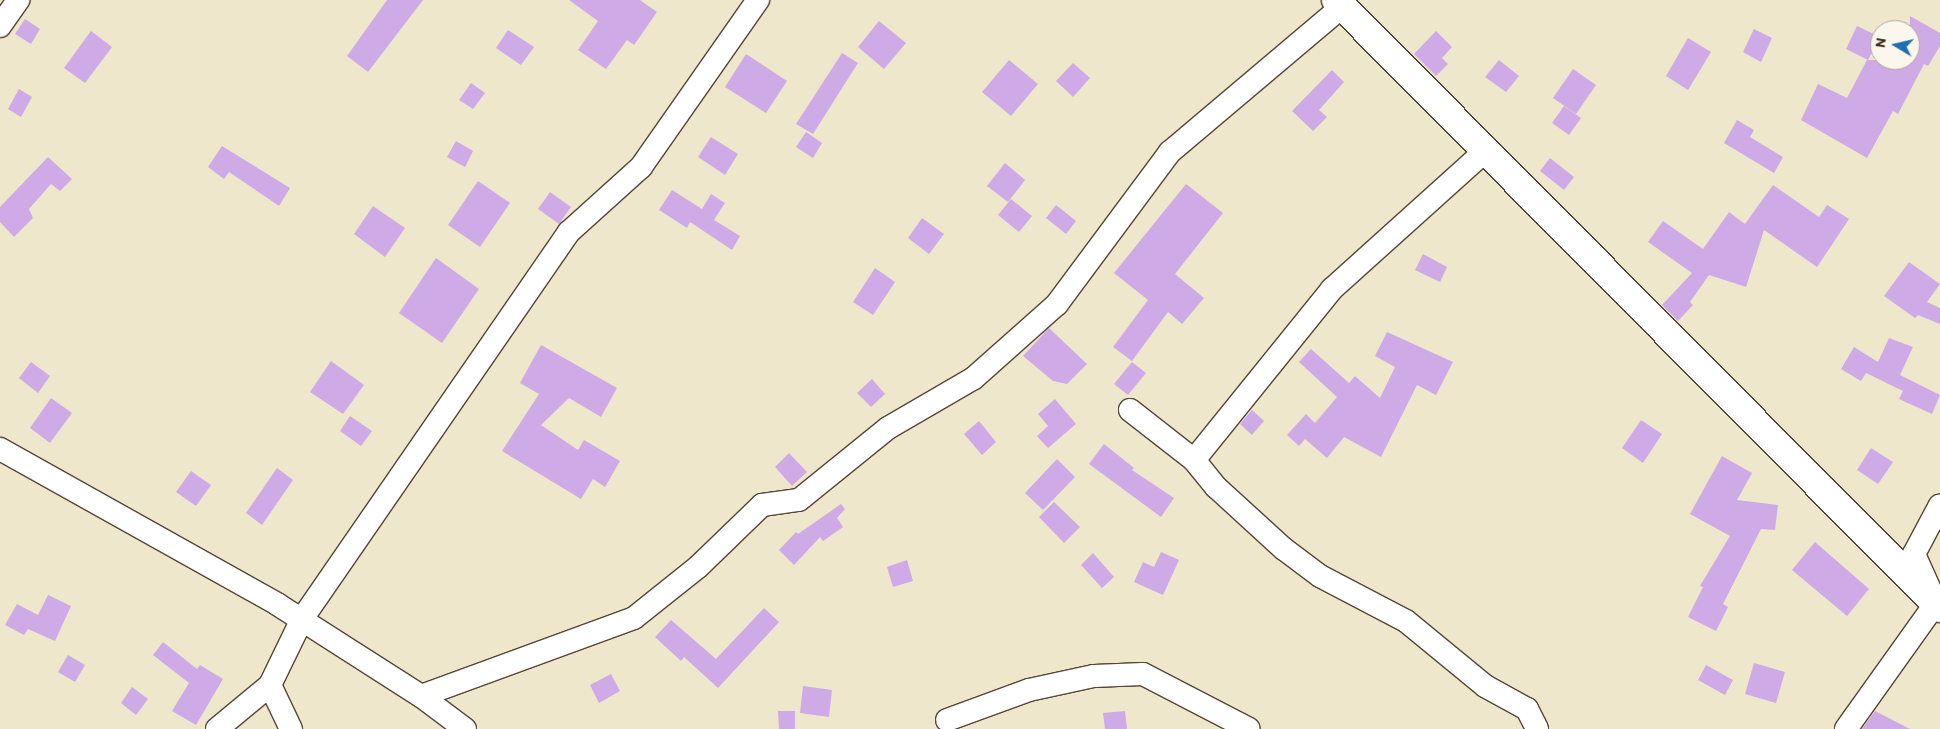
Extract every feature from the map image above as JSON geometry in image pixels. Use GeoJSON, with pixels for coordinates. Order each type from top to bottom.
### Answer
{"type":"FeatureCollection","features":[{"type":"Feature","properties":{"kind":"street"},"geometry":{"type":"LineString","coordinates":[[0,26],[18,0]]}},
{"type":"Feature","properties":{"kind":"street"},"geometry":{"type":"LineString","coordinates":[[218,729],[270,686],[302,619],[569,232],[641,167],[758,0]]}},
{"type":"Feature","properties":{"kind":"street"},"geometry":{"type":"LineString","coordinates":[[421,696],[634,618],[698,567],[762,505],[799,500],[888,428],[974,378],[1057,304],[1170,152],[1340,3],[1938,605]]}},
{"type":"Feature","properties":{"kind":"street"},"geometry":{"type":"LineString","coordinates":[[1194,460],[1332,289],[1485,151]]}},
{"type":"Feature","properties":{"kind":"street"},"geometry":{"type":"LineString","coordinates":[[1130,410],[1194,460],[1216,487],[1284,549],[1320,576],[1406,621],[1485,686],[1527,709],[1537,729]]}},
{"type":"Feature","properties":{"kind":"street"},"geometry":{"type":"LineString","coordinates":[[0,449],[302,619],[421,696],[465,729]]}},
{"type":"Feature","properties":{"kind":"street"},"geometry":{"type":"LineString","coordinates":[[1938,605],[1914,554],[1940,505]]}},
{"type":"Feature","properties":{"kind":"street"},"geometry":{"type":"LineString","coordinates":[[1846,729],[1938,605]]}},
{"type":"Feature","properties":{"kind":"street"},"geometry":{"type":"LineString","coordinates":[[947,720],[1029,690],[1094,676],[1143,674],[1249,729]]}},
{"type":"Feature","properties":{"kind":"street"},"geometry":{"type":"LineString","coordinates":[[270,686],[291,729]]}},
{"type":"Feature","properties":{"kind":"building"},"geometry":{"type":"Polygon","coordinates":[[[387,0],[423,0],[368,72],[347,56],[387,0]]]}},
{"type":"Feature","properties":{"kind":"building"},"geometry":{"type":"Polygon","coordinates":[[[569,0],[640,0],[657,12],[634,45],[627,40],[606,69],[578,50],[598,21],[569,0]]]}},
{"type":"Feature","properties":{"kind":"building"},"geometry":{"type":"Polygon","coordinates":[[[25,19],[40,29],[31,44],[15,34],[25,19]]]}},
{"type":"Feature","properties":{"kind":"building"},"geometry":{"type":"Polygon","coordinates":[[[879,21],[906,43],[884,69],[858,47],[879,21]]]}},
{"type":"Feature","properties":{"kind":"building"},"geometry":{"type":"Polygon","coordinates":[[[1920,22],[1940,33],[1940,46],[1928,66],[1924,64],[1898,114],[1893,111],[1867,158],[1801,120],[1818,84],[1847,98],[1867,60],[1870,60],[1870,70],[1920,70],[1920,22]]]}},
{"type":"Feature","properties":{"kind":"building"},"geometry":{"type":"Polygon","coordinates":[[[1857,26],[1870,32],[1870,56],[1868,60],[1846,49],[1857,26]]]}},
{"type":"Feature","properties":{"kind":"building"},"geometry":{"type":"Polygon","coordinates":[[[1754,29],[1772,38],[1761,62],[1743,52],[1754,29]]]}},
{"type":"Feature","properties":{"kind":"building"},"geometry":{"type":"Polygon","coordinates":[[[508,30],[534,47],[521,65],[496,48],[508,30]]]}},
{"type":"Feature","properties":{"kind":"building"},"geometry":{"type":"Polygon","coordinates":[[[91,31],[112,47],[85,83],[64,68],[91,31]]]}},
{"type":"Feature","properties":{"kind":"building"},"geometry":{"type":"Polygon","coordinates":[[[1436,31],[1452,47],[1442,58],[1448,64],[1436,76],[1414,54],[1436,31]]]}},
{"type":"Feature","properties":{"kind":"building"},"geometry":{"type":"Polygon","coordinates":[[[1688,38],[1711,52],[1688,90],[1666,76],[1688,38]]]}},
{"type":"Feature","properties":{"kind":"building"},"geometry":{"type":"Polygon","coordinates":[[[842,53],[858,63],[813,134],[796,124],[842,53]]]}},
{"type":"Feature","properties":{"kind":"building"},"geometry":{"type":"Polygon","coordinates":[[[746,54],[787,81],[766,113],[725,87],[746,54]]]}},
{"type":"Feature","properties":{"kind":"building"},"geometry":{"type":"Polygon","coordinates":[[[1009,60],[1038,84],[1011,116],[982,92],[1009,60]]]}},
{"type":"Feature","properties":{"kind":"building"},"geometry":{"type":"Polygon","coordinates":[[[1499,60],[1519,76],[1506,92],[1485,77],[1499,60]]]}},
{"type":"Feature","properties":{"kind":"building"},"geometry":{"type":"Polygon","coordinates":[[[1073,63],[1090,78],[1073,97],[1056,81],[1073,63]]]}},
{"type":"Feature","properties":{"kind":"building"},"geometry":{"type":"Polygon","coordinates":[[[1573,69],[1596,85],[1576,114],[1553,98],[1573,69]]]}},
{"type":"Feature","properties":{"kind":"building"},"geometry":{"type":"Polygon","coordinates":[[[1332,70],[1344,82],[1319,110],[1327,117],[1313,131],[1292,111],[1332,70]]]}},
{"type":"Feature","properties":{"kind":"building"},"geometry":{"type":"Polygon","coordinates":[[[471,83],[485,93],[473,109],[459,100],[471,83]]]}},
{"type":"Feature","properties":{"kind":"building"},"geometry":{"type":"Polygon","coordinates":[[[19,89],[32,97],[21,117],[8,109],[19,89]]]}},
{"type":"Feature","properties":{"kind":"building"},"geometry":{"type":"Polygon","coordinates":[[[1564,106],[1581,118],[1569,135],[1552,123],[1564,106]]]}},
{"type":"Feature","properties":{"kind":"building"},"geometry":{"type":"Polygon","coordinates":[[[1737,120],[1754,130],[1750,137],[1783,157],[1774,173],[1724,143],[1737,120]]]}},
{"type":"Feature","properties":{"kind":"building"},"geometry":{"type":"Polygon","coordinates":[[[806,132],[822,143],[813,158],[796,147],[806,132]]]}},
{"type":"Feature","properties":{"kind":"building"},"geometry":{"type":"Polygon","coordinates":[[[711,137],[738,154],[725,175],[698,157],[711,137]]]}},
{"type":"Feature","properties":{"kind":"building"},"geometry":{"type":"Polygon","coordinates":[[[456,141],[473,151],[465,167],[447,157],[456,141]]]}},
{"type":"Feature","properties":{"kind":"building"},"geometry":{"type":"Polygon","coordinates":[[[222,146],[290,188],[279,206],[229,172],[224,179],[208,167],[222,146]]]}},
{"type":"Feature","properties":{"kind":"building"},"geometry":{"type":"Polygon","coordinates":[[[48,157],[72,179],[60,191],[51,184],[29,209],[33,218],[14,237],[0,222],[0,207],[48,157]]]}},
{"type":"Feature","properties":{"kind":"building"},"geometry":{"type":"Polygon","coordinates":[[[1550,158],[1574,177],[1564,190],[1540,171],[1550,158]]]}},
{"type":"Feature","properties":{"kind":"building"},"geometry":{"type":"Polygon","coordinates":[[[1005,163],[1025,180],[1008,202],[987,186],[1005,163]]]}},
{"type":"Feature","properties":{"kind":"building"},"geometry":{"type":"Polygon","coordinates":[[[478,181],[510,203],[480,247],[448,225],[478,181]]]}},
{"type":"Feature","properties":{"kind":"building"},"geometry":{"type":"Polygon","coordinates":[[[1186,184],[1223,213],[1175,274],[1204,298],[1182,324],[1168,312],[1132,361],[1113,347],[1148,300],[1114,273],[1186,184]]]}},
{"type":"Feature","properties":{"kind":"building"},"geometry":{"type":"Polygon","coordinates":[[[1773,185],[1819,217],[1827,205],[1849,219],[1817,267],[1764,230],[1746,287],[1709,275],[1690,302],[1693,305],[1678,321],[1662,305],[1692,273],[1648,242],[1663,221],[1703,249],[1729,212],[1745,224],[1773,185]]]}},
{"type":"Feature","properties":{"kind":"building"},"geometry":{"type":"Polygon","coordinates":[[[672,190],[702,209],[711,194],[725,203],[714,220],[740,236],[732,250],[690,222],[687,228],[659,210],[672,190]]]}},
{"type":"Feature","properties":{"kind":"building"},"geometry":{"type":"Polygon","coordinates":[[[550,192],[571,207],[559,224],[538,209],[550,192]]]}},
{"type":"Feature","properties":{"kind":"building"},"geometry":{"type":"Polygon","coordinates":[[[1011,199],[1032,216],[1019,232],[998,215],[1011,199]]]}},
{"type":"Feature","properties":{"kind":"building"},"geometry":{"type":"Polygon","coordinates":[[[1056,205],[1076,221],[1066,234],[1046,218],[1056,205]]]}},
{"type":"Feature","properties":{"kind":"building"},"geometry":{"type":"Polygon","coordinates":[[[373,206],[405,228],[385,257],[354,234],[373,206]]]}},
{"type":"Feature","properties":{"kind":"building"},"geometry":{"type":"Polygon","coordinates":[[[922,218],[944,234],[929,254],[908,238],[922,218]]]}},
{"type":"Feature","properties":{"kind":"building"},"geometry":{"type":"Polygon","coordinates":[[[1423,254],[1447,267],[1440,282],[1415,270],[1423,254]]]}},
{"type":"Feature","properties":{"kind":"building"},"geometry":{"type":"Polygon","coordinates":[[[436,258],[479,289],[442,343],[399,313],[436,258]]]}},
{"type":"Feature","properties":{"kind":"building"},"geometry":{"type":"Polygon","coordinates":[[[1909,262],[1940,284],[1927,302],[1940,308],[1940,324],[1918,315],[1915,318],[1884,296],[1909,262]]]}},
{"type":"Feature","properties":{"kind":"building"},"geometry":{"type":"Polygon","coordinates":[[[875,268],[895,282],[873,315],[853,302],[875,268]]]}},
{"type":"Feature","properties":{"kind":"building"},"geometry":{"type":"Polygon","coordinates":[[[1049,328],[1087,364],[1067,384],[1053,381],[1023,356],[1049,328]]]}},
{"type":"Feature","properties":{"kind":"building"},"geometry":{"type":"Polygon","coordinates":[[[1387,332],[1453,362],[1436,395],[1417,385],[1381,457],[1344,437],[1327,458],[1305,439],[1299,446],[1287,435],[1306,414],[1315,423],[1337,397],[1299,362],[1311,349],[1349,383],[1355,376],[1380,398],[1395,367],[1375,356],[1387,332]]]}},
{"type":"Feature","properties":{"kind":"building"},"geometry":{"type":"Polygon","coordinates":[[[1889,338],[1913,347],[1900,375],[1940,395],[1932,414],[1899,399],[1903,391],[1866,373],[1861,381],[1841,369],[1854,347],[1878,362],[1889,338]]]}},
{"type":"Feature","properties":{"kind":"building"},"geometry":{"type":"Polygon","coordinates":[[[541,345],[617,388],[601,417],[569,398],[541,425],[578,450],[584,440],[620,461],[605,487],[593,479],[581,499],[502,451],[539,394],[520,383],[541,345]]]}},
{"type":"Feature","properties":{"kind":"building"},"geometry":{"type":"Polygon","coordinates":[[[331,361],[364,385],[343,414],[310,392],[331,361]]]}},
{"type":"Feature","properties":{"kind":"building"},"geometry":{"type":"Polygon","coordinates":[[[31,362],[50,376],[38,393],[19,378],[31,362]]]}},
{"type":"Feature","properties":{"kind":"building"},"geometry":{"type":"Polygon","coordinates":[[[1132,362],[1146,373],[1128,395],[1114,384],[1132,362]]]}},
{"type":"Feature","properties":{"kind":"building"},"geometry":{"type":"Polygon","coordinates":[[[872,379],[885,394],[871,407],[857,393],[872,379]]]}},
{"type":"Feature","properties":{"kind":"building"},"geometry":{"type":"Polygon","coordinates":[[[51,398],[72,413],[50,443],[30,428],[51,398]]]}},
{"type":"Feature","properties":{"kind":"building"},"geometry":{"type":"Polygon","coordinates":[[[1055,399],[1076,424],[1048,448],[1037,436],[1048,426],[1038,414],[1055,399]]]}},
{"type":"Feature","properties":{"kind":"building"},"geometry":{"type":"Polygon","coordinates":[[[1252,410],[1264,421],[1252,435],[1240,424],[1252,410]]]}},
{"type":"Feature","properties":{"kind":"building"},"geometry":{"type":"Polygon","coordinates":[[[350,416],[372,431],[361,446],[340,431],[350,416]]]}},
{"type":"Feature","properties":{"kind":"building"},"geometry":{"type":"Polygon","coordinates":[[[1641,420],[1662,434],[1643,463],[1622,448],[1641,420]]]}},
{"type":"Feature","properties":{"kind":"building"},"geometry":{"type":"Polygon","coordinates":[[[979,421],[996,442],[982,455],[964,434],[979,421]]]}},
{"type":"Feature","properties":{"kind":"building"},"geometry":{"type":"Polygon","coordinates":[[[1104,444],[1134,468],[1132,470],[1174,498],[1161,517],[1089,464],[1104,444]]]}},
{"type":"Feature","properties":{"kind":"building"},"geometry":{"type":"Polygon","coordinates":[[[1871,448],[1893,462],[1878,484],[1857,470],[1871,448]]]}},
{"type":"Feature","properties":{"kind":"building"},"geometry":{"type":"Polygon","coordinates":[[[789,453],[807,472],[792,486],[775,467],[789,453]]]}},
{"type":"Feature","properties":{"kind":"building"},"geometry":{"type":"Polygon","coordinates":[[[1722,456],[1752,473],[1737,500],[1778,505],[1775,530],[1761,529],[1723,604],[1728,607],[1716,631],[1688,617],[1703,587],[1700,586],[1730,536],[1690,514],[1722,456]]]}},
{"type":"Feature","properties":{"kind":"building"},"geometry":{"type":"Polygon","coordinates":[[[1057,459],[1075,477],[1043,510],[1025,493],[1057,459]]]}},
{"type":"Feature","properties":{"kind":"building"},"geometry":{"type":"Polygon","coordinates":[[[277,468],[293,480],[262,525],[246,513],[277,468]]]}},
{"type":"Feature","properties":{"kind":"building"},"geometry":{"type":"Polygon","coordinates":[[[191,471],[211,485],[196,506],[176,492],[191,471]]]}},
{"type":"Feature","properties":{"kind":"building"},"geometry":{"type":"Polygon","coordinates":[[[1054,502],[1080,527],[1064,543],[1039,517],[1054,502]]]}},
{"type":"Feature","properties":{"kind":"building"},"geometry":{"type":"Polygon","coordinates":[[[841,504],[845,509],[837,518],[843,527],[823,541],[820,537],[794,565],[779,550],[796,532],[798,534],[841,504]]]}},
{"type":"Feature","properties":{"kind":"building"},"geometry":{"type":"Polygon","coordinates":[[[1815,542],[1869,589],[1847,616],[1792,570],[1815,542]]]}},
{"type":"Feature","properties":{"kind":"building"},"geometry":{"type":"Polygon","coordinates":[[[1161,552],[1179,560],[1163,595],[1134,582],[1143,562],[1154,567],[1161,552]]]}},
{"type":"Feature","properties":{"kind":"building"},"geometry":{"type":"Polygon","coordinates":[[[1093,553],[1114,577],[1102,588],[1081,565],[1093,553]]]}},
{"type":"Feature","properties":{"kind":"building"},"geometry":{"type":"Polygon","coordinates":[[[907,560],[913,581],[893,587],[887,567],[907,560]]]}},
{"type":"Feature","properties":{"kind":"building"},"geometry":{"type":"Polygon","coordinates":[[[48,595],[71,606],[55,641],[28,629],[24,635],[5,625],[17,604],[38,615],[48,595]]]}},
{"type":"Feature","properties":{"kind":"building"},"geometry":{"type":"Polygon","coordinates":[[[764,608],[779,622],[718,688],[684,657],[681,661],[655,637],[671,620],[716,659],[764,608]]]}},
{"type":"Feature","properties":{"kind":"building"},"geometry":{"type":"Polygon","coordinates":[[[163,642],[197,669],[200,665],[223,679],[196,725],[172,711],[189,683],[153,655],[163,642]]]}},
{"type":"Feature","properties":{"kind":"building"},"geometry":{"type":"Polygon","coordinates":[[[68,655],[85,665],[75,682],[58,672],[68,655]]]}},
{"type":"Feature","properties":{"kind":"building"},"geometry":{"type":"Polygon","coordinates":[[[1754,663],[1785,672],[1776,703],[1745,694],[1754,663]]]}},
{"type":"Feature","properties":{"kind":"building"},"geometry":{"type":"Polygon","coordinates":[[[1706,665],[1733,680],[1725,695],[1698,680],[1706,665]]]}},
{"type":"Feature","properties":{"kind":"building"},"geometry":{"type":"Polygon","coordinates":[[[611,674],[620,691],[599,703],[590,685],[611,674]]]}},
{"type":"Feature","properties":{"kind":"building"},"geometry":{"type":"Polygon","coordinates":[[[803,686],[832,690],[829,717],[800,713],[803,686]]]}},
{"type":"Feature","properties":{"kind":"building"},"geometry":{"type":"Polygon","coordinates":[[[132,687],[148,699],[136,715],[121,703],[132,687]]]}},
{"type":"Feature","properties":{"kind":"building"},"geometry":{"type":"Polygon","coordinates":[[[778,711],[795,711],[795,729],[779,729],[778,711]]]}},
{"type":"Feature","properties":{"kind":"building"},"geometry":{"type":"Polygon","coordinates":[[[1125,711],[1127,729],[1105,729],[1103,713],[1125,711]]]}},
{"type":"Feature","properties":{"kind":"building"},"geometry":{"type":"Polygon","coordinates":[[[1875,711],[1910,729],[1862,729],[1875,711]]]}}]}
